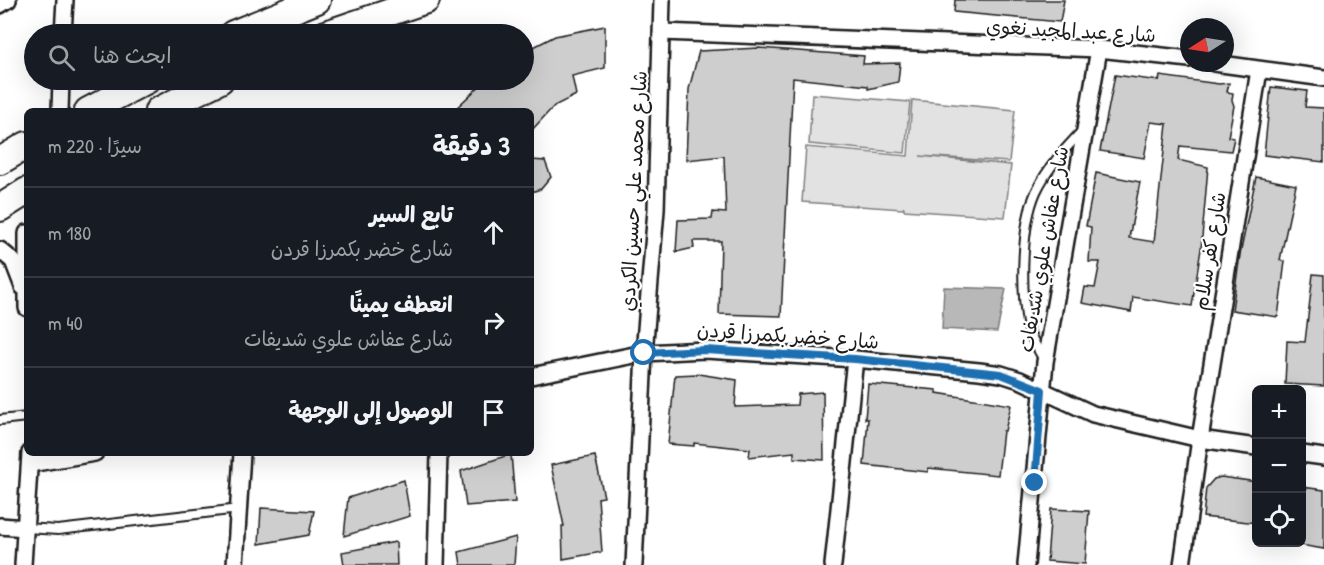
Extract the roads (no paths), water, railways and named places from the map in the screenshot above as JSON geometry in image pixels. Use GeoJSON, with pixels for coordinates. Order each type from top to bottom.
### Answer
{"type":"FeatureCollection","features":[{"type":"Feature","properties":{"kind":"highway"},"geometry":{"type":"LineString","coordinates":[[258,24],[317,0]]}},
{"type":"Feature","properties":{"kind":"highway"},"geometry":{"type":"LineString","coordinates":[[355,24],[426,0]]}},
{"type":"Feature","properties":{"kind":"highway"},"geometry":{"type":"LineString","coordinates":[[94,108],[128,90]]}},
{"type":"Feature","properties":{"kind":"highway"},"geometry":{"type":"LineString","coordinates":[[164,108],[200,90]]}},
{"type":"Feature","properties":{"kind":"highway"},"geometry":{"type":"LineString","coordinates":[[0,161],[24,147]]}},
{"type":"Feature","properties":{"kind":"highway"},"geometry":{"type":"LineString","coordinates":[[0,208],[24,193]]}},
{"type":"Feature","properties":{"kind":"street"},"geometry":{"type":"LineString","coordinates":[[0,5],[8,0]]}},
{"type":"Feature","properties":{"kind":"street"},"geometry":{"type":"LineString","coordinates":[[64,24],[65,0]]}},
{"type":"Feature","properties":{"kind":"street","name":"شارع محمد علي حسين الكردي"},"geometry":{"type":"LineString","coordinates":[[634,565],[644,353],[656,210],[663,32],[662,0]]}},
{"type":"Feature","properties":{"kind":"street","name":"شارع عبد المجيد نغوي"},"geometry":{"type":"LineString","coordinates":[[663,32],[1099,49],[1180,58]]}},
{"type":"Feature","properties":{"kind":"street","name":"شارع عفاش علوي شديفات"},"geometry":{"type":"LineString","coordinates":[[1026,565],[1045,362],[1099,49]]}},
{"type":"Feature","properties":{"kind":"street"},"geometry":{"type":"LineString","coordinates":[[1234,66],[1324,78]]}},
{"type":"Feature","properties":{"kind":"street","name":"شارع كفر سلام"},"geometry":{"type":"LineString","coordinates":[[1182,565],[1259,70]]}},
{"type":"Feature","properties":{"kind":"street"},"geometry":{"type":"LineString","coordinates":[[60,108],[61,90]]}},
{"type":"Feature","properties":{"kind":"street"},"geometry":{"type":"LineString","coordinates":[[0,250],[12,261],[24,288]]}},
{"type":"Feature","properties":{"kind":"street","name":"شارع خضر بكمرزا قردن"},"geometry":{"type":"LineString","coordinates":[[534,375],[644,353],[705,350],[855,359],[1001,374],[1093,414],[1200,439],[1252,446]]}},
{"type":"Feature","properties":{"kind":"street"},"geometry":{"type":"LineString","coordinates":[[833,565],[855,359]]}},
{"type":"Feature","properties":{"kind":"street"},"geometry":{"type":"LineString","coordinates":[[1306,455],[1324,458]]}},
{"type":"Feature","properties":{"kind":"street"},"geometry":{"type":"LineString","coordinates":[[23,565],[30,458],[56,456]]}},
{"type":"Feature","properties":{"kind":"street"},"geometry":{"type":"LineString","coordinates":[[235,565],[242,456]]}},
{"type":"Feature","properties":{"kind":"street"},"geometry":{"type":"LineString","coordinates":[[436,565],[439,456]]}},
{"type":"Feature","properties":{"kind":"street"},"geometry":{"type":"LineString","coordinates":[[0,526],[26,528]]}},
{"type":"Feature","properties":{"kind":"lane"},"geometry":{"type":"LineString","coordinates":[[1045,362],[1027,324],[1023,262],[1026,224],[1036,192],[1054,162],[1085,127]]}},
{"type":"Feature","properties":{"kind":"lane"},"geometry":{"type":"LineString","coordinates":[[0,420],[24,417]]}},
{"type":"Feature","properties":{"kind":"lane"},"geometry":{"type":"LineString","coordinates":[[26,528],[58,530],[239,509]]}}]}
